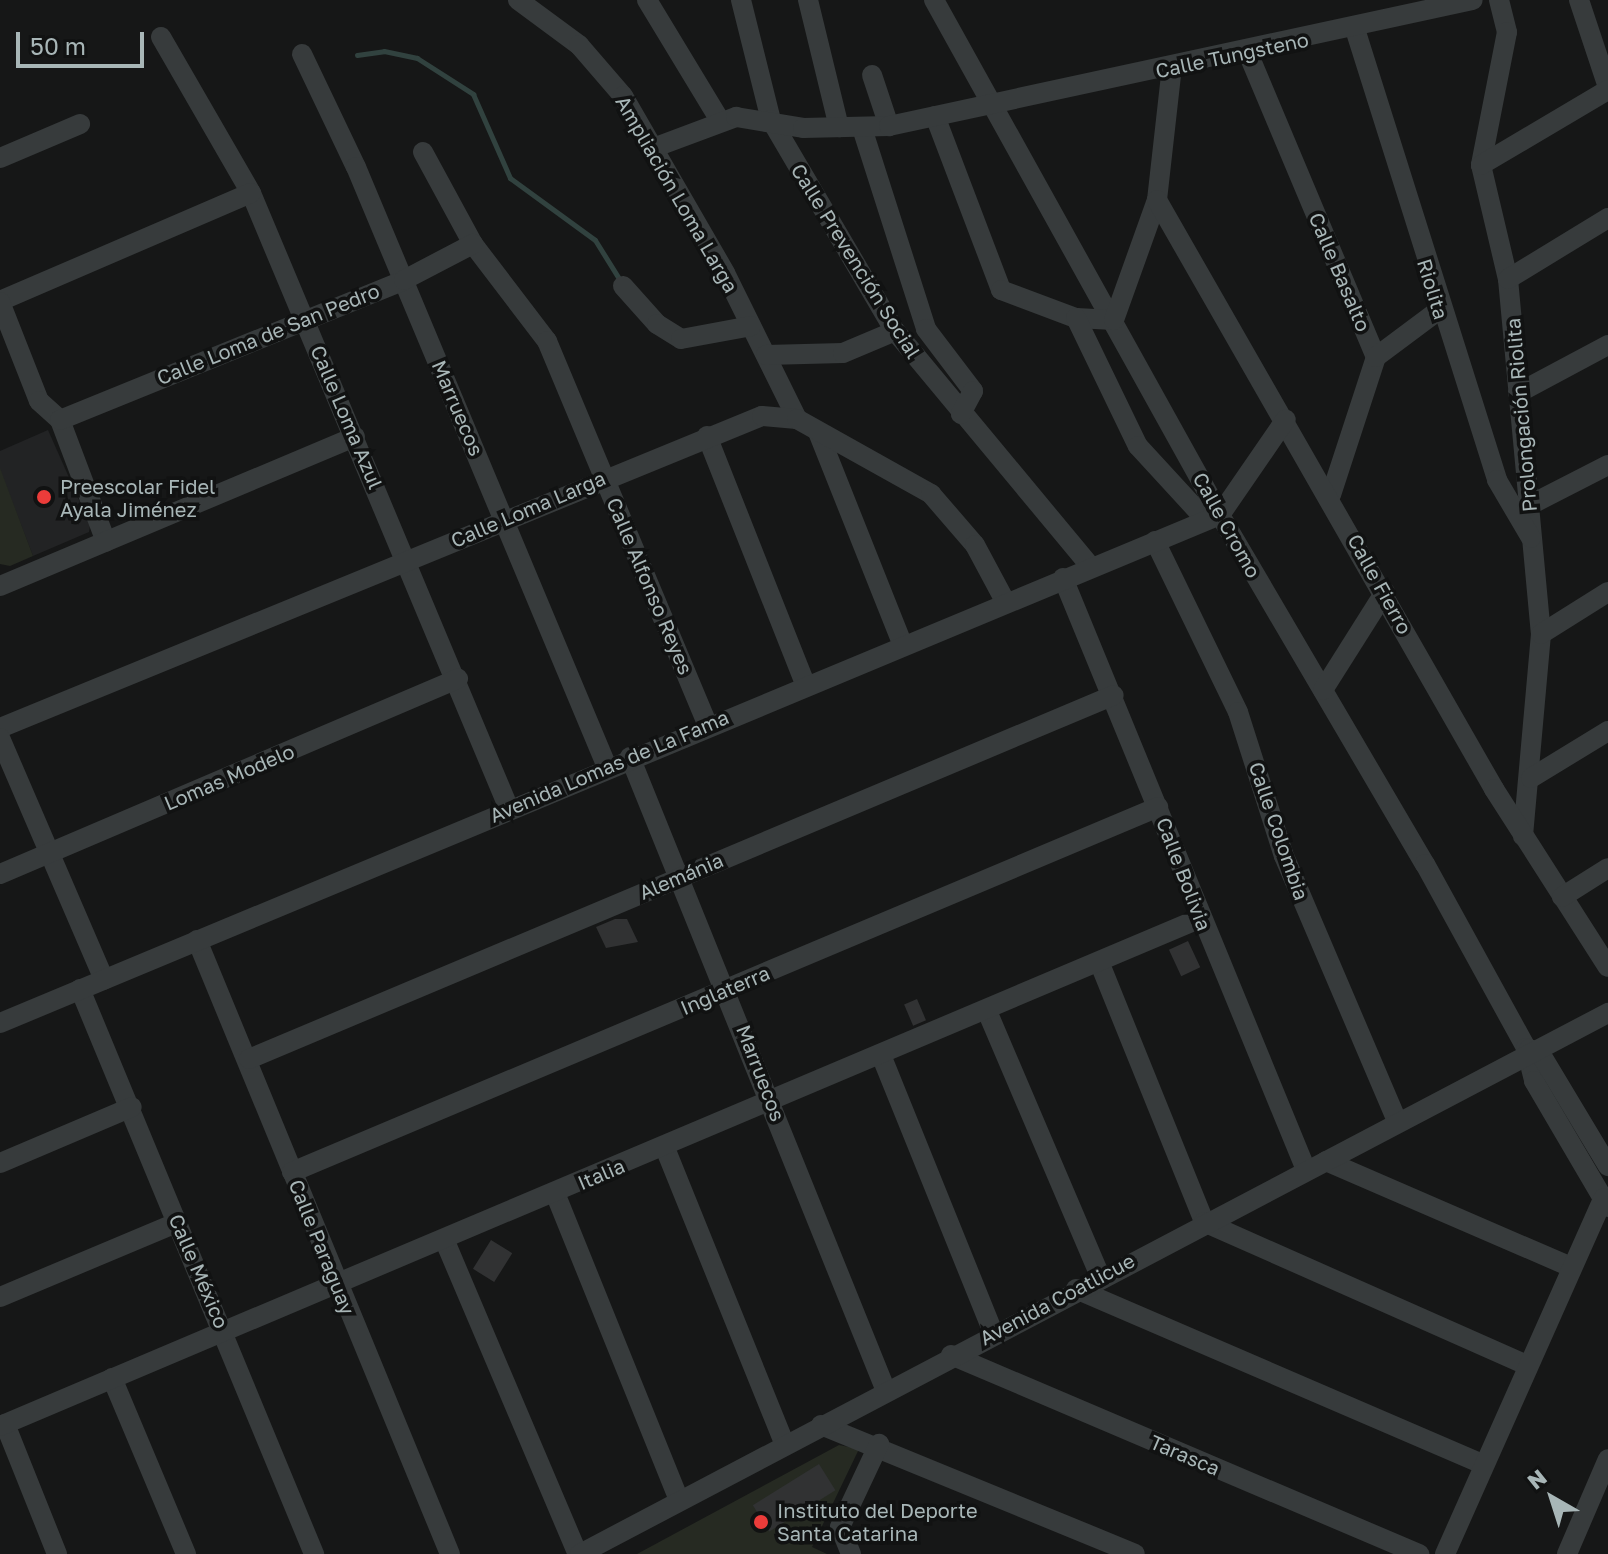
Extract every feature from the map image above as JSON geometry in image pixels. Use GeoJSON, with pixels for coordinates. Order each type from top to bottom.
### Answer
{"type":"FeatureCollection","features":[{"type":"Feature","properties":{"kind":"street","name":"Ampliación Loma Larga"},"geometry":{"type":"LineString","coordinates":[[518,0],[579,45],[623,96],[751,326],[797,419]]}},
{"type":"Feature","properties":{"kind":"street"},"geometry":{"type":"LineString","coordinates":[[647,0],[719,119]]}},
{"type":"Feature","properties":{"kind":"street","name":"Calle Prevención Social"},"geometry":{"type":"LineString","coordinates":[[741,0],[771,120],[895,331],[1090,566]]}},
{"type":"Feature","properties":{"kind":"street"},"geometry":{"type":"LineString","coordinates":[[808,0],[839,127]]}},
{"type":"Feature","properties":{"kind":"street","name":"Calle Cromo"},"geometry":{"type":"LineString","coordinates":[[934,0],[1114,320],[1213,518],[1323,690],[1530,1054],[1605,1203]]}},
{"type":"Feature","properties":{"kind":"street","name":"Calle Tungsteno"},"geometry":{"type":"LineString","coordinates":[[990,103],[1248,53],[1473,0]]}},
{"type":"Feature","properties":{"kind":"street","name":"Prolongación Riolita"},"geometry":{"type":"LineString","coordinates":[[1499,0],[1507,32],[1481,165],[1508,279],[1541,634],[1531,778],[1523,836]]}},
{"type":"Feature","properties":{"kind":"street"},"geometry":{"type":"LineString","coordinates":[[1481,165],[1608,89],[1579,0]]}},
{"type":"Feature","properties":{"kind":"street","name":"Riolita"},"geometry":{"type":"LineString","coordinates":[[1355,29],[1439,310],[1503,494],[1533,541]]}},
{"type":"Feature","properties":{"kind":"street","name":"Calle Loma Azul"},"geometry":{"type":"LineString","coordinates":[[161,37],[251,193],[408,559],[509,809]]}},
{"type":"Feature","properties":{"kind":"street","name":"Calle Basalto"},"geometry":{"type":"LineString","coordinates":[[1248,53],[1376,357],[1331,495]]}},
{"type":"Feature","properties":{"kind":"street","name":"Marruecos"},"geometry":{"type":"LineString","coordinates":[[302,54],[404,280],[607,767]]}},
{"type":"Feature","properties":{"kind":"street"},"geometry":{"type":"LineString","coordinates":[[935,116],[992,280],[1012,298],[1076,318],[1114,320],[1157,200],[1172,67]]}},
{"type":"Feature","properties":{"kind":"street"},"geometry":{"type":"LineString","coordinates":[[872,75],[889,126]]}},
{"type":"Feature","properties":{"kind":"street"},"geometry":{"type":"LineString","coordinates":[[653,148],[719,119],[862,128],[889,126],[990,103]]}},
{"type":"Feature","properties":{"kind":"street"},"geometry":{"type":"LineString","coordinates":[[0,158],[80,124]]}},
{"type":"Feature","properties":{"kind":"street"},"geometry":{"type":"LineString","coordinates":[[862,128],[926,329],[973,391],[961,414]]}},
{"type":"Feature","properties":{"kind":"street","name":"Calle Alfonso Reyes"},"geometry":{"type":"LineString","coordinates":[[423,152],[473,244],[538,324],[707,723]]}},
{"type":"Feature","properties":{"kind":"street"},"geometry":{"type":"LineString","coordinates":[[106,542],[60,420],[34,391],[0,301],[251,193]]}},
{"type":"Feature","properties":{"kind":"street","name":"Calle Fierro"},"geometry":{"type":"LineString","coordinates":[[1157,200],[1331,495],[1523,836],[1608,967]]}},
{"type":"Feature","properties":{"kind":"street"},"geometry":{"type":"LineString","coordinates":[[1508,279],[1608,218]]}},
{"type":"Feature","properties":{"kind":"street","name":"Calle Loma de San Pedro"},"geometry":{"type":"LineString","coordinates":[[60,420],[305,316],[404,280],[473,244]]}},
{"type":"Feature","properties":{"kind":"street"},"geometry":{"type":"LineString","coordinates":[[623,286],[657,324],[681,339],[751,326]]}},
{"type":"Feature","properties":{"kind":"street"},"geometry":{"type":"LineString","coordinates":[[1376,357],[1439,310]]}},
{"type":"Feature","properties":{"kind":"street"},"geometry":{"type":"LineString","coordinates":[[1076,318],[1138,446],[1213,518],[1286,419]]}},
{"type":"Feature","properties":{"kind":"street"},"geometry":{"type":"LineString","coordinates":[[766,355],[853,351],[895,331]]}},
{"type":"Feature","properties":{"kind":"street"},"geometry":{"type":"LineString","coordinates":[[1518,393],[1608,345]]}},
{"type":"Feature","properties":{"kind":"street","name":"Calle Loma Larga"},"geometry":{"type":"LineString","coordinates":[[0,728],[504,517],[762,416],[797,419],[931,494],[975,545],[1005,601]]}},
{"type":"Feature","properties":{"kind":"street"},"geometry":{"type":"LineString","coordinates":[[818,432],[902,643]]}},
{"type":"Feature","properties":{"kind":"street"},"geometry":{"type":"LineString","coordinates":[[707,436],[805,684]]}},
{"type":"Feature","properties":{"kind":"street"},"geometry":{"type":"LineString","coordinates":[[0,586],[355,437]]}},
{"type":"Feature","properties":{"kind":"street"},"geometry":{"type":"LineString","coordinates":[[1528,506],[1608,465]]}},
{"type":"Feature","properties":{"kind":"street","name":"Avenida Lomas de La Fama"},"geometry":{"type":"LineString","coordinates":[[0,1023],[707,723],[1213,518]]}},
{"type":"Feature","properties":{"kind":"street","name":"Calle Colombia"},"geometry":{"type":"LineString","coordinates":[[1155,541],[1238,712],[1284,856],[1398,1123]]}},
{"type":"Feature","properties":{"kind":"street","name":"Calle Bolivia"},"geometry":{"type":"LineString","coordinates":[[1063,578],[1114,695],[1201,918],[1306,1170]]}},
{"type":"Feature","properties":{"kind":"street"},"geometry":{"type":"LineString","coordinates":[[1323,690],[1385,592]]}},
{"type":"Feature","properties":{"kind":"street"},"geometry":{"type":"LineString","coordinates":[[1541,634],[1608,592]]}},
{"type":"Feature","properties":{"kind":"street","name":"Lomas Modelo"},"geometry":{"type":"LineString","coordinates":[[0,874],[458,679]]}},
{"type":"Feature","properties":{"kind":"street","name":"Alemánia"},"geometry":{"type":"LineString","coordinates":[[249,1059],[1114,695]]}},
{"type":"Feature","properties":{"kind":"street"},"geometry":{"type":"LineString","coordinates":[[1531,778],[1608,731]]}},
{"type":"Feature","properties":{"kind":"street"},"geometry":{"type":"LineString","coordinates":[[0,738],[104,980]]}},
{"type":"Feature","properties":{"kind":"street","name":"Marruecos"},"geometry":{"type":"LineString","coordinates":[[630,757],[729,988],[886,1391]]}},
{"type":"Feature","properties":{"kind":"street","name":"Inglaterra"},"geometry":{"type":"LineString","coordinates":[[292,1172],[1158,807]]}},
{"type":"Feature","properties":{"kind":"street"},"geometry":{"type":"LineString","coordinates":[[1562,897],[1608,868]]}},
{"type":"Feature","properties":{"kind":"street","name":"Italia"},"geometry":{"type":"LineString","coordinates":[[2,1425],[336,1282],[665,1148],[771,1100],[1100,964],[1201,918]]}},
{"type":"Feature","properties":{"kind":"street","name":"Calle Paraguay"},"geometry":{"type":"LineString","coordinates":[[197,940],[249,1059],[336,1282],[450,1554]]}},
{"type":"Feature","properties":{"kind":"street"},"geometry":{"type":"LineString","coordinates":[[1100,964],[1204,1222],[1527,1365]]}},
{"type":"Feature","properties":{"kind":"street","name":"Calle México"},"geometry":{"type":"LineString","coordinates":[[80,989],[132,1107],[314,1554]]}},
{"type":"Feature","properties":{"kind":"street"},"geometry":{"type":"LineString","coordinates":[[987,1011],[1100,1276]]}},
{"type":"Feature","properties":{"kind":"street","name":"Avenida Coatlicue"},"geometry":{"type":"LineString","coordinates":[[579,1554],[993,1332],[1608,1013]]}},
{"type":"Feature","properties":{"kind":"street","name":"Calle Cromo"},"geometry":{"type":"LineString","coordinates":[[1530,1054],[1608,1166]]}},
{"type":"Feature","properties":{"kind":"street"},"geometry":{"type":"LineString","coordinates":[[881,1055],[993,1332]]}},
{"type":"Feature","properties":{"kind":"street"},"geometry":{"type":"LineString","coordinates":[[0,1163],[132,1107]]}},
{"type":"Feature","properties":{"kind":"street"},"geometry":{"type":"LineString","coordinates":[[665,1148],[785,1445]]}},
{"type":"Feature","properties":{"kind":"street"},"geometry":{"type":"LineString","coordinates":[[1326,1161],[1571,1267]]}},
{"type":"Feature","properties":{"kind":"street"},"geometry":{"type":"LineString","coordinates":[[555,1193],[679,1500]]}},
{"type":"Feature","properties":{"kind":"street"},"geometry":{"type":"LineString","coordinates":[[1445,1554],[1571,1267],[1605,1203]]}},
{"type":"Feature","properties":{"kind":"street"},"geometry":{"type":"LineString","coordinates":[[0,1297],[178,1222]]}},
{"type":"Feature","properties":{"kind":"street"},"geometry":{"type":"LineString","coordinates":[[444,1239],[579,1554]]}},
{"type":"Feature","properties":{"kind":"street"},"geometry":{"type":"LineString","coordinates":[[1076,1289],[1484,1465]]}},
{"type":"Feature","properties":{"kind":"street","name":"Tarasca"},"geometry":{"type":"LineString","coordinates":[[951,1355],[1419,1554]]}},
{"type":"Feature","properties":{"kind":"street"},"geometry":{"type":"LineString","coordinates":[[112,1378],[186,1554]]}},
{"type":"Feature","properties":{"kind":"street"},"geometry":{"type":"LineString","coordinates":[[2,1425],[57,1554]]}},
{"type":"Feature","properties":{"kind":"street"},"geometry":{"type":"LineString","coordinates":[[821,1425],[879,1444],[1135,1554]]}},
{"type":"Feature","properties":{"kind":"street"},"geometry":{"type":"LineString","coordinates":[[851,1554],[840,1527],[879,1444]]}},
{"type":"Feature","properties":{"kind":"street"},"geometry":{"type":"LineString","coordinates":[[1567,1554],[1608,1459]]}},
{"type":"Feature","properties":{"kind":"shaded area","name":"Preescolar Fidel Ayala Jiménez"},"geometry":{"type":"Polygon","coordinates":[[[48,430],[90,525],[89,532],[33,556],[0,470],[0,451],[48,430]]]}},
{"type":"Feature","properties":{"kind":"shaded area"},"geometry":{"type":"Polygon","coordinates":[[[0,468],[33,556],[10,566],[0,564],[0,468]]]}},
{"type":"Feature","properties":{"kind":"shaded area","name":"Instituto del Deporte Santa Catarina"},"geometry":{"type":"Polygon","coordinates":[[[839,1445],[859,1449],[812,1547],[827,1554],[637,1554],[839,1445]]]}},
{"type":"Feature","properties":{"kind":"building"},"geometry":{"type":"Polygon","coordinates":[[[615,919],[627,919],[638,942],[606,948],[596,927],[615,919]]]}},
{"type":"Feature","properties":{"kind":"building"},"geometry":{"type":"Polygon","coordinates":[[[1188,941],[1200,967],[1181,976],[1169,950],[1188,941]]]}},
{"type":"Feature","properties":{"kind":"building"},"geometry":{"type":"Polygon","coordinates":[[[917,999],[926,1020],[913,1026],[904,1004],[917,999]]]}},
{"type":"Feature","properties":{"kind":"building"},"geometry":{"type":"Polygon","coordinates":[[[491,1240],[512,1253],[494,1282],[473,1269],[491,1240]]]}},
{"type":"Feature","properties":{"kind":"building"},"geometry":{"type":"Polygon","coordinates":[[[819,1464],[835,1490],[769,1532],[753,1505],[819,1464]]]}},
{"type":"Feature","properties":{"kind":"waterway"},"geometry":{"type":"LineString","coordinates":[[357,55],[384,51],[417,58],[473,94],[510,178],[595,240],[618,277]]}},
{"type":"Feature","properties":{"kind":"place","name":"Preescolar Fidel Ayala Jiménez"},"geometry":{"type":"Point","coordinates":[44,497]}},
{"type":"Feature","properties":{"kind":"place","name":"Instituto del Deporte Santa Catarina"},"geometry":{"type":"Point","coordinates":[761,1522]}}]}
